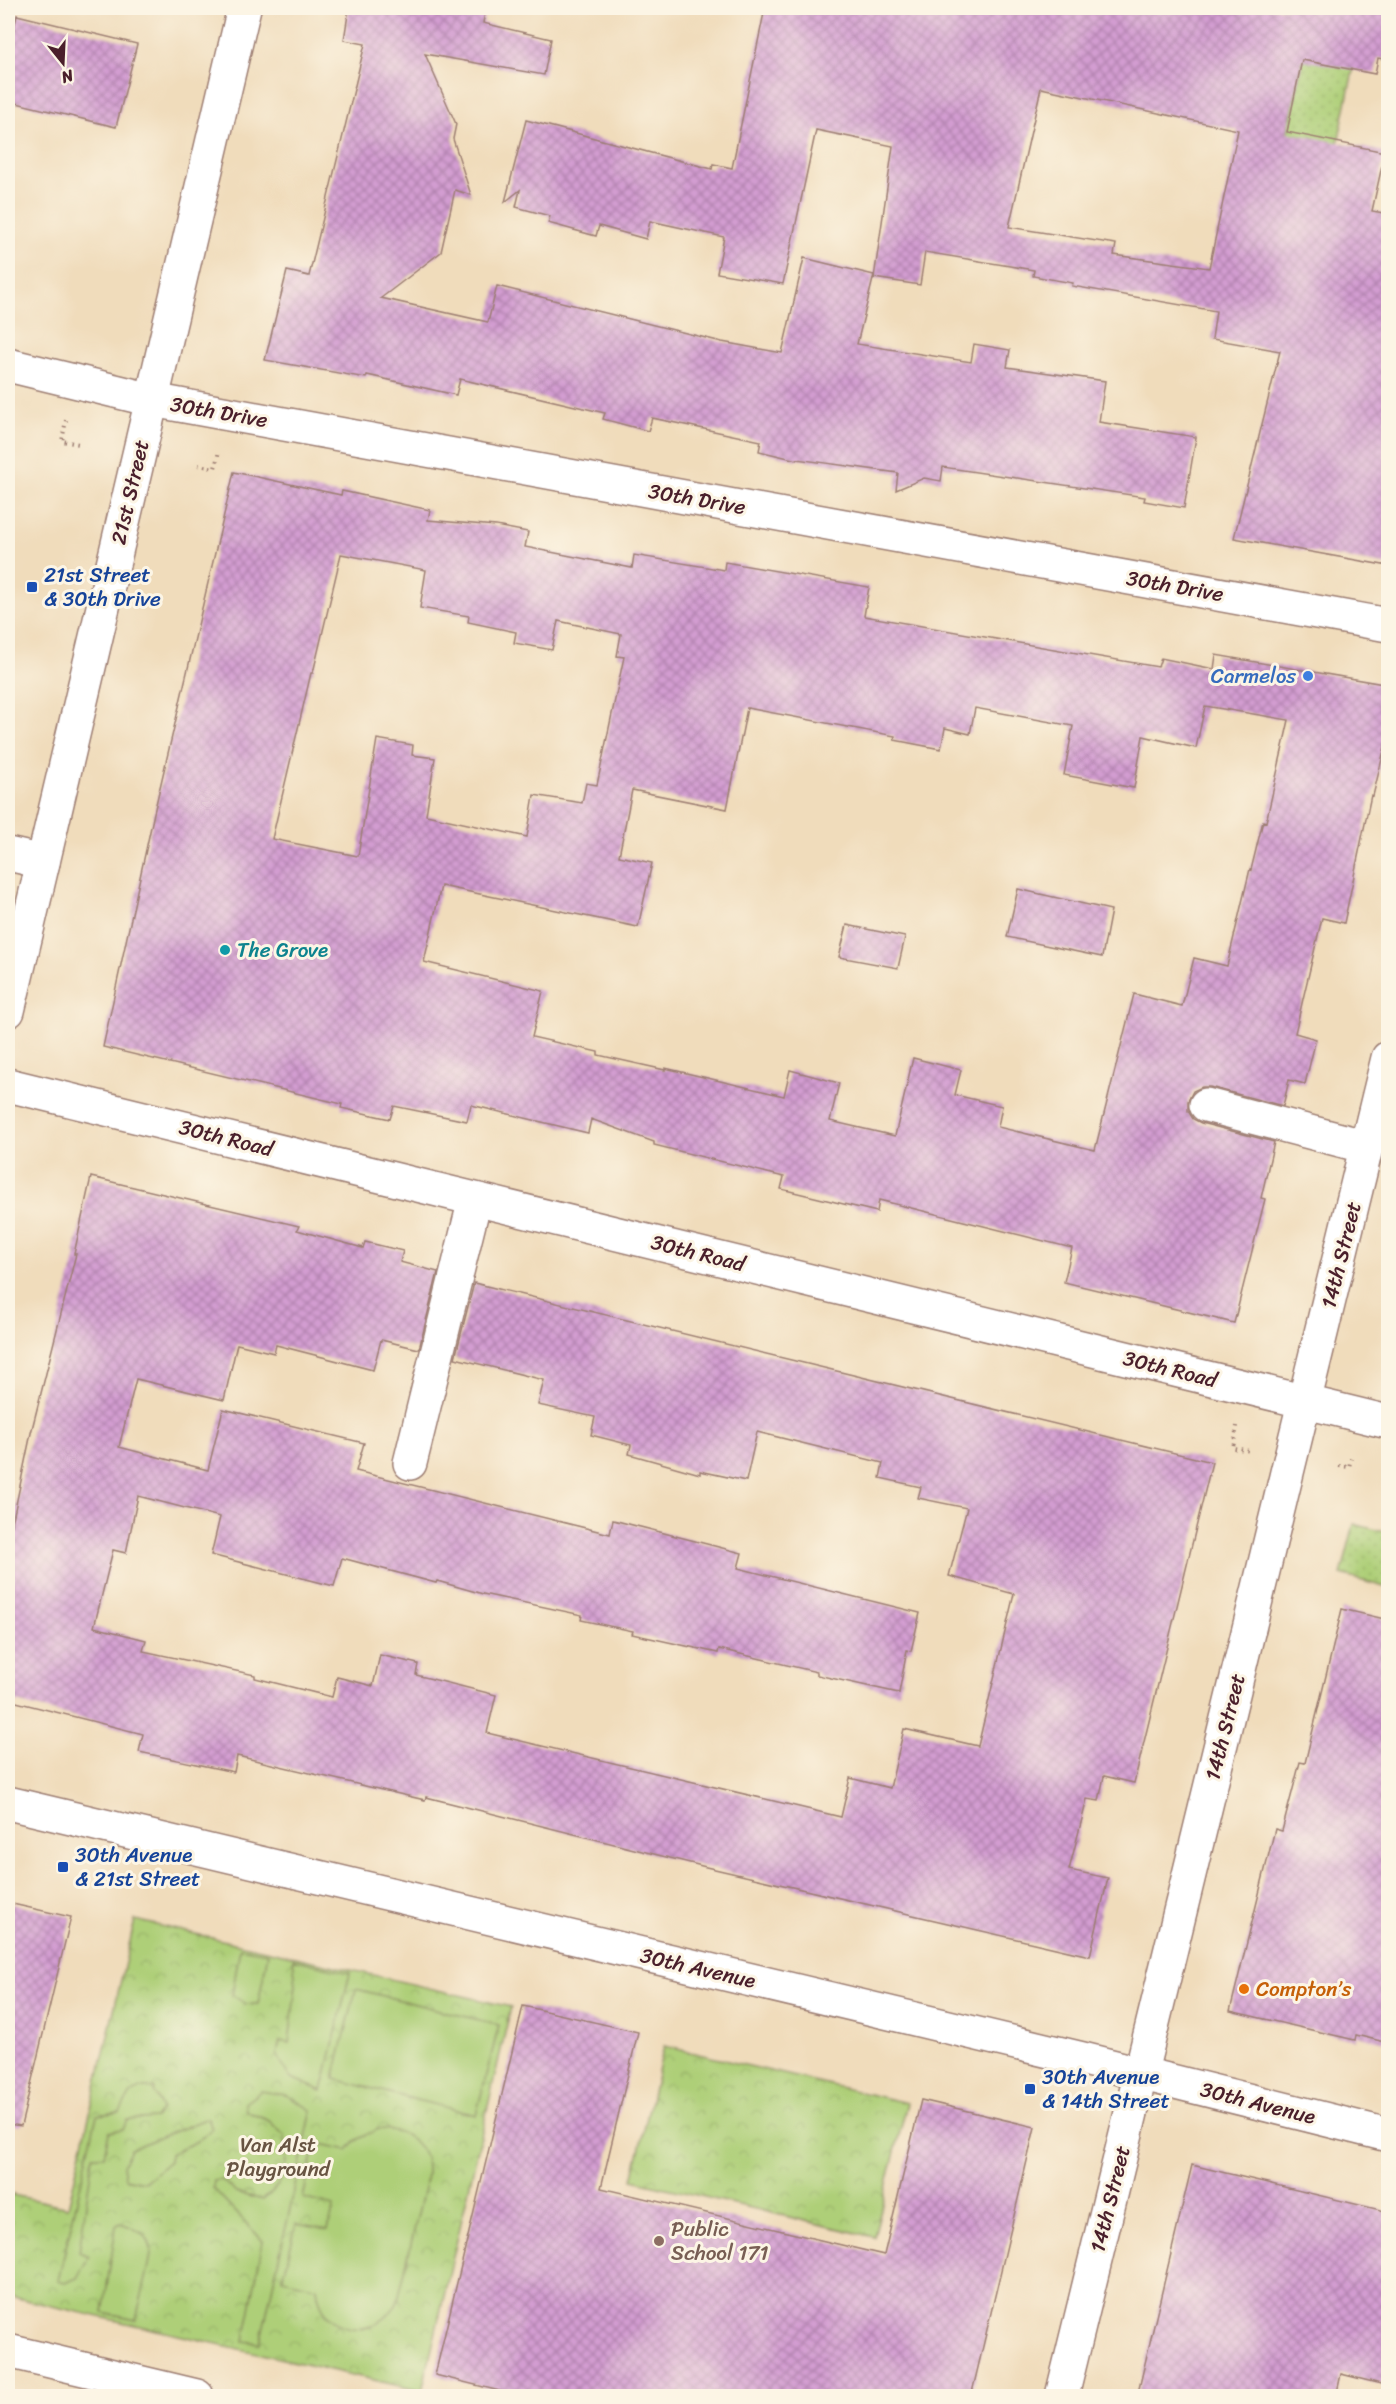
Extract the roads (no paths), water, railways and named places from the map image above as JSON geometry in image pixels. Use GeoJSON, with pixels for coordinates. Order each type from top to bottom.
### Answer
{"type":"FeatureCollection","features":[{"type":"Feature","properties":{"kind":"street","name":"21st Street"},"geometry":{"type":"LineString","coordinates":[[8,1011],[244,8]]}},
{"type":"Feature","properties":{"kind":"street","name":"30th Drive"},"geometry":{"type":"LineString","coordinates":[[8,365],[152,399],[1389,625]]}},
{"type":"Feature","properties":{"kind":"street"},"geometry":{"type":"LineString","coordinates":[[8,854],[43,862]]}},
{"type":"Feature","properties":{"kind":"street","name":"14th Street"},"geometry":{"type":"LineString","coordinates":[[1062,2397],[1389,1058]]}},
{"type":"Feature","properties":{"kind":"street","name":"30th Road"},"geometry":{"type":"LineString","coordinates":[[8,1085],[1389,1422]]}},
{"type":"Feature","properties":{"kind":"street"},"geometry":{"type":"LineString","coordinates":[[1206,1105],[1367,1147]]}},
{"type":"Feature","properties":{"kind":"street"},"geometry":{"type":"LineString","coordinates":[[410,1463],[476,1199]]}},
{"type":"Feature","properties":{"kind":"street","name":"30th Avenue"},"geometry":{"type":"LineString","coordinates":[[8,1803],[1141,2073],[1389,2135]]}},
{"type":"Feature","properties":{"kind":"street"},"geometry":{"type":"LineString","coordinates":[[8,2351],[197,2397]]}},
{"type":"Feature","properties":{"kind":"place","name":"21st Street & 30th Drive"},"geometry":{"type":"Point","coordinates":[32,587]}},
{"type":"Feature","properties":{"kind":"place","name":"Carmelos"},"geometry":{"type":"Point","coordinates":[1308,676]}},
{"type":"Feature","properties":{"kind":"place","name":"The Grove"},"geometry":{"type":"Point","coordinates":[225,950]}},
{"type":"Feature","properties":{"kind":"place","name":"30th Avenue & 21st Street"},"geometry":{"type":"Point","coordinates":[63,1867]}},
{"type":"Feature","properties":{"kind":"place","name":"Compton’s"},"geometry":{"type":"Point","coordinates":[1244,1989]}},
{"type":"Feature","properties":{"kind":"place","name":"30th Avenue & 14th Street"},"geometry":{"type":"Point","coordinates":[1030,2089]}},
{"type":"Feature","properties":{"kind":"place","name":"Public School 171"},"geometry":{"type":"Point","coordinates":[659,2241]}},
{"type":"Feature","properties":{"kind":"park label","name":"Van Alst Playground"},"geometry":{"type":"Point","coordinates":[278,2157]}}]}
